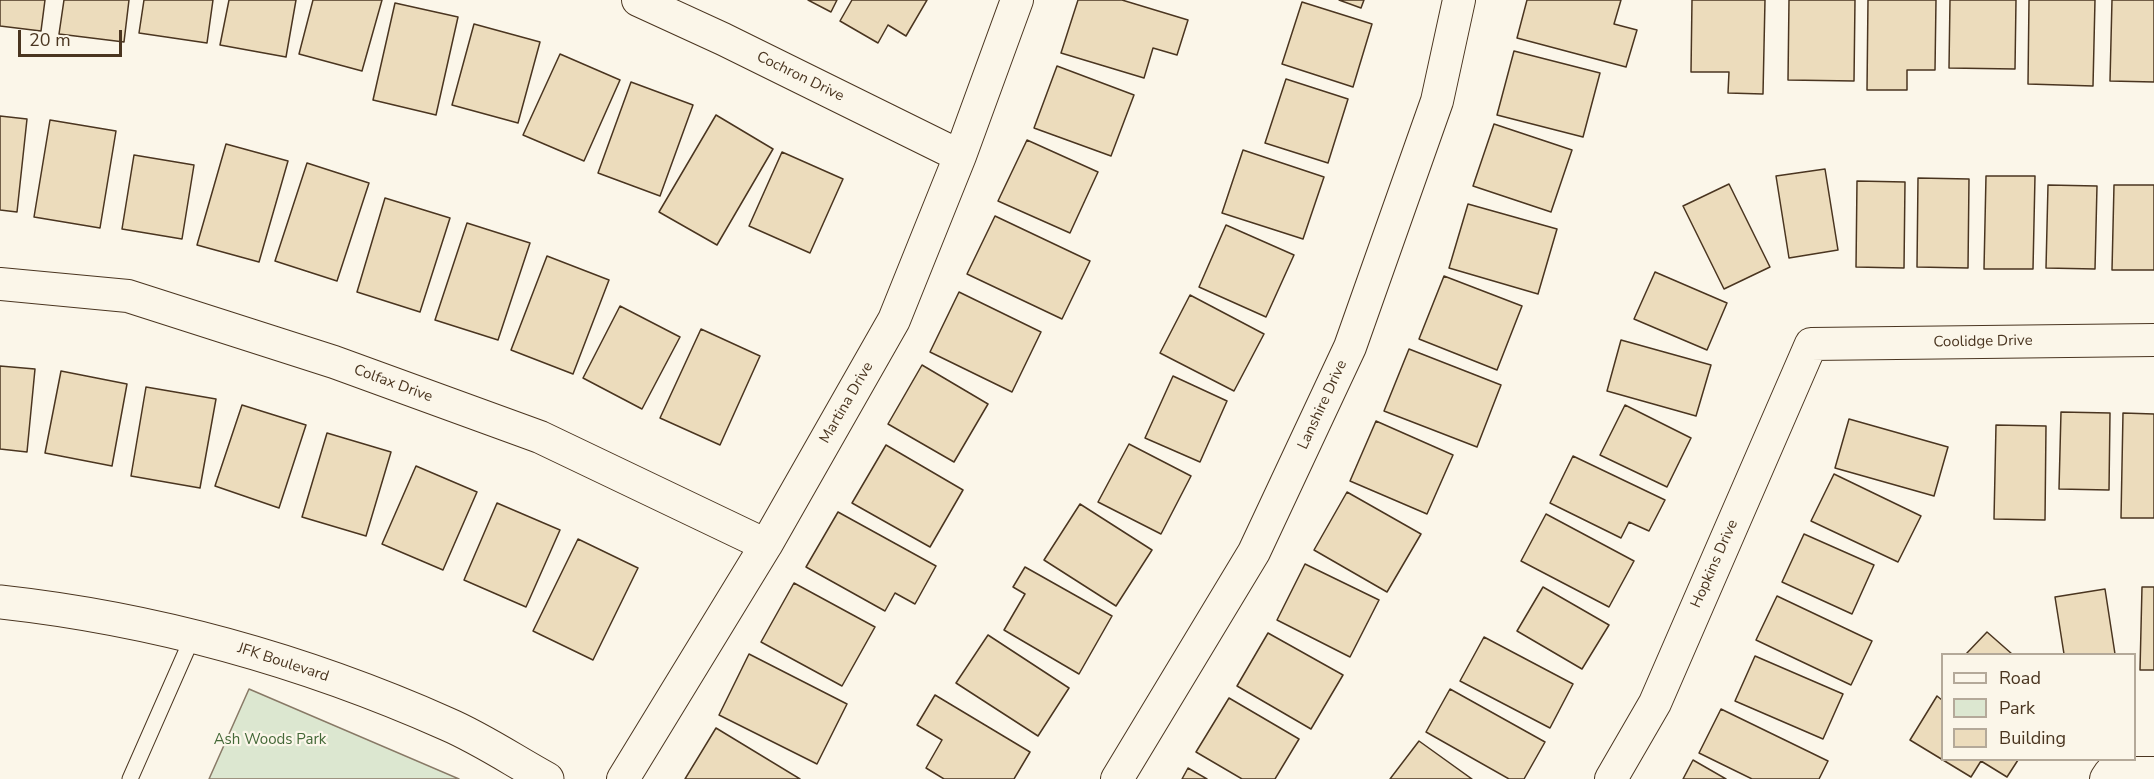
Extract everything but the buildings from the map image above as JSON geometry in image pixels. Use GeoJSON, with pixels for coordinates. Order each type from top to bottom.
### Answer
{"type":"FeatureCollection","features":[{"type":"Feature","properties":{"kind":"street","name":"Cochron Drive"},"geometry":{"type":"LineString","coordinates":[[638,0],[723,39],[960,156]]}},
{"type":"Feature","properties":{"kind":"street","name":"Martina Drive"},"geometry":{"type":"LineString","coordinates":[[622,779],[766,545],[894,320],[960,156],[1017,0]]}},
{"type":"Feature","properties":{"kind":"street","name":"Lanshire Drive"},"geometry":{"type":"LineString","coordinates":[[1117,779],[1254,552],[1350,347],[1437,101],[1458,0]]}},
{"type":"Feature","properties":{"kind":"street","name":"Colfax Drive"},"geometry":{"type":"LineString","coordinates":[[0,284],[128,296],[334,362],[540,437],[766,545]]}},
{"type":"Feature","properties":{"kind":"street","name":"Coolidge Drive"},"geometry":{"type":"LineString","coordinates":[[1811,344],[2154,340]]}},
{"type":"Feature","properties":{"kind":"street","name":"Hopkins Drive"},"geometry":{"type":"LineString","coordinates":[[1611,779],[1655,703],[1811,344]]}},
{"type":"Feature","properties":{"kind":"street","name":"JFK Boulevard"},"geometry":{"type":"LineString","coordinates":[[0,602],[53,608],[164,628],[244,649],[348,683],[449,725],[547,779]]}},
{"type":"Feature","properties":{"kind":"street"},"geometry":{"type":"LineString","coordinates":[[2108,776],[2154,773]]}},
{"type":"Feature","properties":{"kind":"lane"},"geometry":{"type":"LineString","coordinates":[[130,779],[193,636]]}},
{"type":"Feature","properties":{"kind":"green space","name":"Ash Woods Park"},"geometry":{"type":"Polygon","coordinates":[[[249,689],[459,779],[209,779],[249,689]]]}}]}
